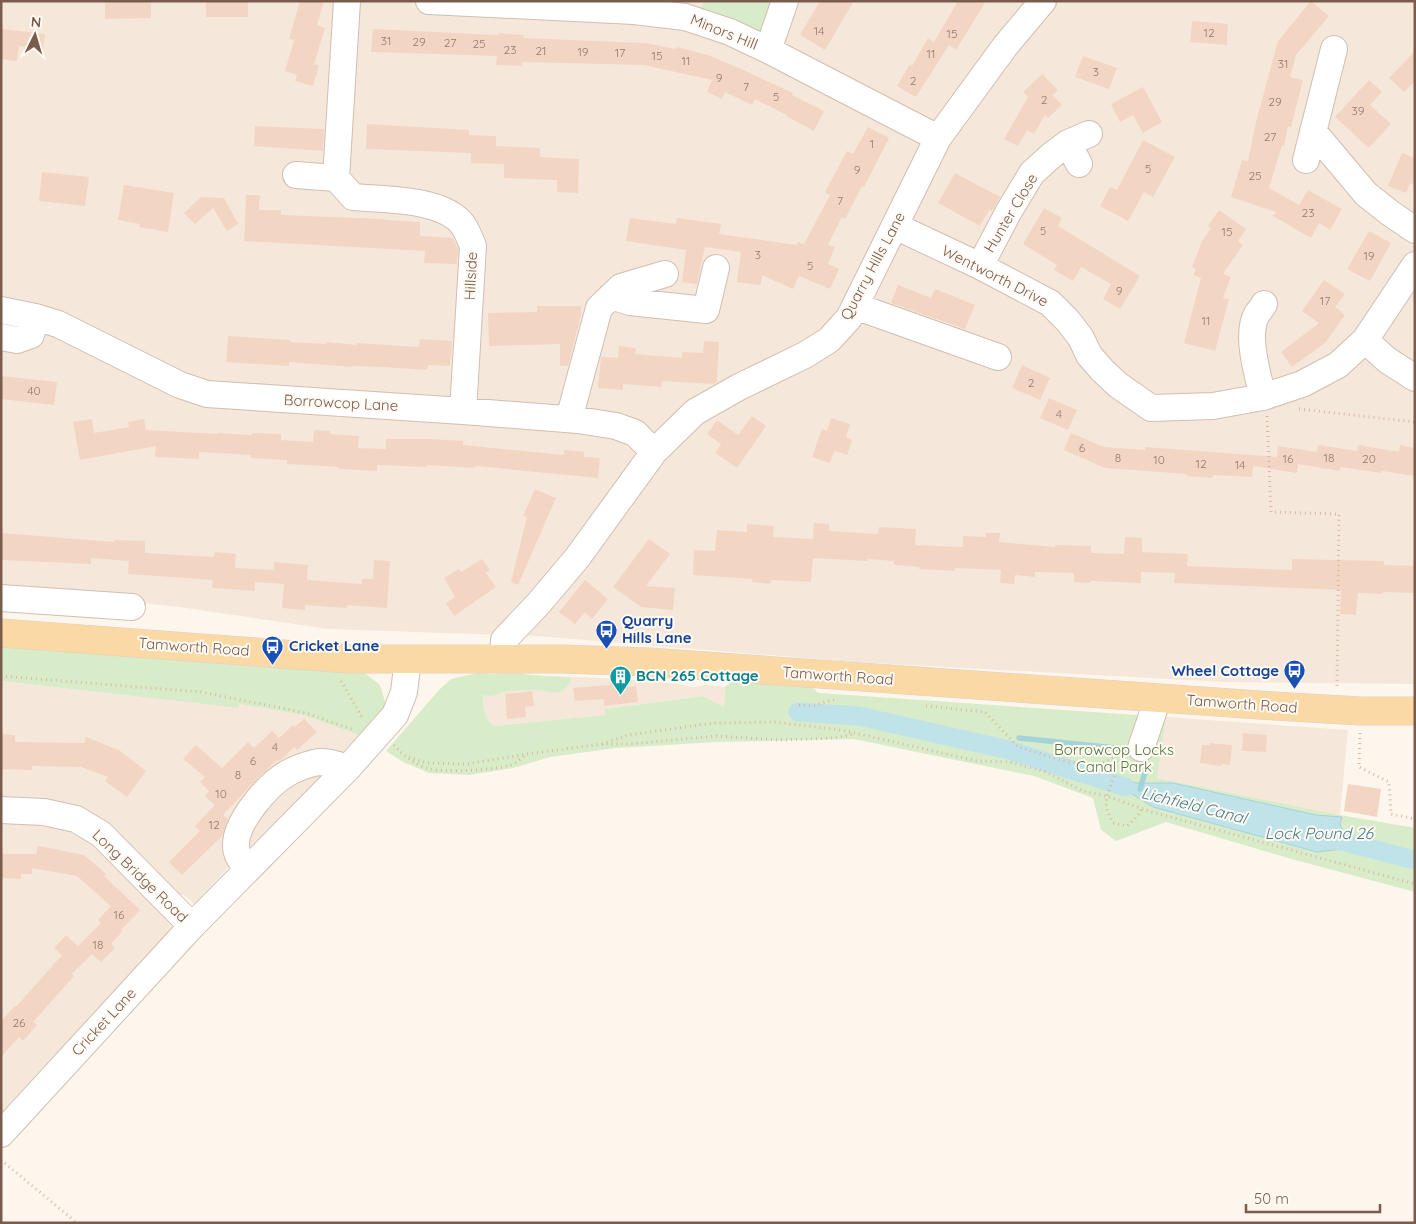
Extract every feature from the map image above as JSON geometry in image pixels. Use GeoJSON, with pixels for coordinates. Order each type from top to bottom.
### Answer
{"type":"FeatureCollection","features":[{"type":"Feature","properties":{"kind":"main road","name":"Tamworth Road"},"geometry":{"type":"LineString","coordinates":[[1,633],[326,657],[562,659],[649,662],[1360,711],[1415,711]]}},
{"type":"Feature","properties":{"kind":"street"},"geometry":{"type":"LineString","coordinates":[[296,175],[336,178],[347,1]]}},
{"type":"Feature","properties":{"kind":"street","name":"Minors Hill"},"geometry":{"type":"LineString","coordinates":[[429,1],[634,11],[690,9],[730,32],[938,138]]}},
{"type":"Feature","properties":{"kind":"street"},"geometry":{"type":"LineString","coordinates":[[768,50],[786,1]]}},
{"type":"Feature","properties":{"kind":"street","name":"Quarry Hills Lane"},"geometry":{"type":"LineString","coordinates":[[503,659],[504,640],[539,603],[577,558],[654,452],[694,412],[739,387],[805,355],[829,340],[849,318],[938,138],[1006,45],[1043,1]]}},
{"type":"Feature","properties":{"kind":"street"},"geometry":{"type":"LineString","coordinates":[[1306,160],[1334,49]]}},
{"type":"Feature","properties":{"kind":"street"},"geometry":{"type":"LineString","coordinates":[[1313,131],[1366,194],[1415,230]]}},
{"type":"Feature","properties":{"kind":"street","name":"Hunter Close"},"geometry":{"type":"LineString","coordinates":[[980,266],[1009,211],[1032,173],[1052,155],[1079,147]]}},
{"type":"Feature","properties":{"kind":"street","name":"Hillside"},"geometry":{"type":"LineString","coordinates":[[336,178],[353,197],[429,204],[454,216],[463,225],[473,246],[464,410]]}},
{"type":"Feature","properties":{"kind":"street","name":"Wentworth Drive"},"geometry":{"type":"LineString","coordinates":[[894,226],[980,266],[1050,303],[1081,338],[1090,355],[1102,370],[1118,385],[1151,408],[1265,406],[1338,365],[1365,340],[1415,264]]}},
{"type":"Feature","properties":{"kind":"street"},"geometry":{"type":"LineString","coordinates":[[611,296],[630,302],[706,310],[716,268]]}},
{"type":"Feature","properties":{"kind":"street"},"geometry":{"type":"LineString","coordinates":[[569,419],[599,308],[621,287],[666,274]]}},
{"type":"Feature","properties":{"kind":"street"},"geometry":{"type":"LineString","coordinates":[[1264,304],[1256,315],[1252,336],[1256,368],[1265,406]]}},
{"type":"Feature","properties":{"kind":"street"},"geometry":{"type":"LineString","coordinates":[[855,306],[998,357]]}},
{"type":"Feature","properties":{"kind":"street","name":"Borrowcop Lane"},"geometry":{"type":"LineString","coordinates":[[1,310],[58,324],[180,385],[207,394],[464,410],[569,419],[616,426],[635,433],[654,452]]}},
{"type":"Feature","properties":{"kind":"street"},"geometry":{"type":"LineString","coordinates":[[1,337],[17,340],[31,335],[35,317]]}},
{"type":"Feature","properties":{"kind":"street"},"geometry":{"type":"LineString","coordinates":[[1365,340],[1387,360],[1415,378]]}},
{"type":"Feature","properties":{"kind":"street"},"geometry":{"type":"LineString","coordinates":[[1,598],[132,607]]}},
{"type":"Feature","properties":{"kind":"street"},"geometry":{"type":"LineString","coordinates":[[52,601],[52,636]]}},
{"type":"Feature","properties":{"kind":"street","name":"Cricket Lane"},"geometry":{"type":"LineString","coordinates":[[1,1134],[192,926],[348,768],[395,715],[404,692],[408,659]]}},
{"type":"Feature","properties":{"kind":"street"},"geometry":{"type":"LineString","coordinates":[[1130,745],[1158,698]]}},
{"type":"Feature","properties":{"kind":"street"},"geometry":{"type":"LineString","coordinates":[[248,869],[241,861],[235,848],[236,835],[251,809],[267,790],[288,772],[316,763],[332,763],[348,768]]}},
{"type":"Feature","properties":{"kind":"street","name":"Long Bridge Road"},"geometry":{"type":"LineString","coordinates":[[1,810],[44,812],[76,819],[101,834],[192,926]]}},
{"type":"Feature","properties":{"kind":"path"},"geometry":{"type":"LineString","coordinates":[[1265,406],[1271,512],[1339,514],[1337,693]]}},
{"type":"Feature","properties":{"kind":"path"},"geometry":{"type":"LineString","coordinates":[[1294,409],[1415,422]]}},
{"type":"Feature","properties":{"kind":"path"},"geometry":{"type":"LineString","coordinates":[[326,657],[374,737]]}},
{"type":"Feature","properties":{"kind":"path"},"geometry":{"type":"LineString","coordinates":[[1,676],[201,692],[306,713],[374,737]]}},
{"type":"Feature","properties":{"kind":"path"},"geometry":{"type":"LineString","coordinates":[[799,705],[812,706],[839,697]]}},
{"type":"Feature","properties":{"kind":"path"},"geometry":{"type":"LineString","coordinates":[[917,705],[985,712],[1018,747],[1068,762],[1100,764],[1130,745]]}},
{"type":"Feature","properties":{"kind":"path"},"geometry":{"type":"LineString","coordinates":[[1360,711],[1359,767],[1389,782],[1391,814],[1415,819]]}},
{"type":"Feature","properties":{"kind":"path"},"geometry":{"type":"LineString","coordinates":[[602,744],[628,735],[714,723],[774,722],[857,733],[977,761],[1010,762],[1046,772],[1083,790],[1142,808],[1415,884]]}},
{"type":"Feature","properties":{"kind":"path"},"geometry":{"type":"LineString","coordinates":[[526,754],[513,765],[469,770],[431,769],[419,765],[403,755],[426,763],[467,764],[526,754],[602,744],[629,744],[717,736],[781,740],[826,738],[857,733]]}},
{"type":"Feature","properties":{"kind":"path"},"geometry":{"type":"LineString","coordinates":[[1130,745],[1114,775],[1106,796],[1106,810],[1113,823],[1127,826],[1138,816],[1142,808]]}},
{"type":"Feature","properties":{"kind":"path"},"geometry":{"type":"LineString","coordinates":[[1,1160],[77,1223]]}},
{"type":"Feature","properties":{"kind":"shaded area"},"geometry":{"type":"Polygon","coordinates":[[[1,1],[1415,1],[1415,684],[1223,682],[854,662],[536,636],[328,629],[179,607],[1,588],[1,1]]]}},
{"type":"Feature","properties":{"kind":"shaded area"},"geometry":{"type":"Polygon","coordinates":[[[530,675],[625,679],[692,687],[708,685],[725,687],[724,707],[703,696],[605,709],[605,715],[494,726],[488,722],[485,715],[482,684],[530,675]]]}},
{"type":"Feature","properties":{"kind":"shaded area"},"geometry":{"type":"Polygon","coordinates":[[[1,681],[238,708],[239,704],[303,715],[362,736],[194,904],[183,894],[167,912],[178,922],[1,1117],[1,681]]]}},
{"type":"Feature","properties":{"kind":"shaded area"},"geometry":{"type":"Polygon","coordinates":[[[1166,717],[1348,730],[1340,815],[1157,778],[1166,717]]]}},
{"type":"Feature","properties":{"kind":"green space"},"geometry":{"type":"Polygon","coordinates":[[[705,1],[775,1],[762,35],[699,9],[705,1]]]}},
{"type":"Feature","properties":{"kind":"green space"},"geometry":{"type":"Polygon","coordinates":[[[1,640],[361,670],[380,685],[386,705],[362,736],[303,715],[239,704],[238,708],[1,681],[1,640]]]}},
{"type":"Feature","properties":{"kind":"green space","name":"Borrowcop Locks Canal Park"},"geometry":{"type":"Polygon","coordinates":[[[516,672],[571,678],[570,684],[557,693],[523,690],[506,691],[492,696],[483,695],[486,716],[494,726],[605,715],[605,709],[703,696],[724,707],[725,687],[734,680],[810,686],[819,693],[1166,717],[1157,778],[1340,815],[1415,828],[1415,892],[1288,858],[1166,822],[1116,841],[1101,830],[1093,798],[1034,776],[853,739],[717,742],[616,748],[550,757],[513,768],[469,775],[429,773],[403,762],[386,751],[439,690],[451,679],[477,673],[516,672]]]}},
{"type":"Feature","properties":{"kind":"water","name":"Lock Pound 26"},"geometry":{"type":"Polygon","coordinates":[[[1103,773],[1136,783],[1173,783],[1316,815],[1342,817],[1340,824],[1344,834],[1354,839],[1351,848],[1317,852],[1153,807],[1132,794],[1098,783],[1103,773]]]}},
{"type":"Feature","properties":{"kind":"building"},"geometry":{"type":"Polygon","coordinates":[[[105,1],[151,1],[151,18],[105,19],[105,1]]]}},
{"type":"Feature","properties":{"kind":"building"},"geometry":{"type":"Polygon","coordinates":[[[206,1],[248,1],[248,17],[206,17],[206,1]]]}},
{"type":"Feature","properties":{"kind":"building"},"geometry":{"type":"Polygon","coordinates":[[[300,1],[324,1],[317,25],[325,28],[314,64],[319,65],[313,86],[295,81],[297,75],[285,71],[294,40],[289,39],[300,1]]]}},
{"type":"Feature","properties":{"kind":"building"},"geometry":{"type":"Polygon","coordinates":[[[820,1],[854,1],[825,50],[800,35],[820,1]]]}},
{"type":"Feature","properties":{"kind":"building"},"geometry":{"type":"Polygon","coordinates":[[[958,1],[986,1],[956,50],[949,45],[916,97],[897,86],[910,64],[912,66],[928,38],[934,42],[958,1]]]}},
{"type":"Feature","properties":{"kind":"building"},"geometry":{"type":"Polygon","coordinates":[[[1311,1],[1329,16],[1296,55],[1290,77],[1303,80],[1291,127],[1288,126],[1284,146],[1282,145],[1269,188],[1299,205],[1308,190],[1342,209],[1330,230],[1319,223],[1311,238],[1273,216],[1276,212],[1231,197],[1242,160],[1248,161],[1257,118],[1278,41],[1311,1]]]}},
{"type":"Feature","properties":{"kind":"building"},"geometry":{"type":"Polygon","coordinates":[[[1192,21],[1228,24],[1227,45],[1190,42],[1192,21]]]}},
{"type":"Feature","properties":{"kind":"building"},"geometry":{"type":"Polygon","coordinates":[[[1,29],[45,34],[43,49],[19,46],[17,61],[1,59],[1,29]]]}},
{"type":"Feature","properties":{"kind":"building"},"geometry":{"type":"Polygon","coordinates":[[[373,29],[498,35],[498,33],[524,35],[523,38],[645,43],[676,49],[677,47],[708,55],[741,69],[793,93],[792,95],[824,111],[814,131],[755,99],[752,105],[725,92],[722,99],[707,92],[712,80],[644,65],[522,62],[522,66],[496,65],[497,56],[371,52],[373,29]]]}},
{"type":"Feature","properties":{"kind":"building"},"geometry":{"type":"Polygon","coordinates":[[[1415,51],[1415,81],[1404,92],[1389,78],[1415,51]]]}},
{"type":"Feature","properties":{"kind":"building"},"geometry":{"type":"Polygon","coordinates":[[[1083,56],[1117,68],[1109,89],[1075,77],[1083,56]]]}},
{"type":"Feature","properties":{"kind":"building"},"geometry":{"type":"Polygon","coordinates":[[[1042,74],[1058,90],[1052,95],[1062,105],[1048,118],[1045,115],[1034,134],[1027,130],[1018,146],[1004,139],[1028,97],[1023,92],[1042,74]]]}},
{"type":"Feature","properties":{"kind":"building"},"geometry":{"type":"Polygon","coordinates":[[[1369,80],[1382,92],[1370,105],[1391,124],[1369,148],[1335,117],[1369,80]]]}},
{"type":"Feature","properties":{"kind":"building"},"geometry":{"type":"Polygon","coordinates":[[[1143,87],[1162,122],[1143,133],[1133,115],[1120,122],[1111,104],[1143,87]]]}},
{"type":"Feature","properties":{"kind":"building"},"geometry":{"type":"Polygon","coordinates":[[[367,124],[469,130],[469,135],[496,136],[496,146],[540,148],[540,157],[579,159],[578,193],[557,192],[557,180],[504,178],[504,164],[471,163],[471,153],[366,149],[367,124]]]}},
{"type":"Feature","properties":{"kind":"building"},"geometry":{"type":"Polygon","coordinates":[[[255,126],[324,129],[323,151],[254,146],[255,126]]]}},
{"type":"Feature","properties":{"kind":"building"},"geometry":{"type":"Polygon","coordinates":[[[868,127],[889,138],[864,187],[862,186],[845,219],[842,217],[828,245],[835,247],[828,264],[839,269],[830,289],[799,276],[793,289],[762,275],[761,285],[737,282],[741,252],[705,247],[697,284],[682,282],[686,250],[626,241],[630,218],[676,224],[677,218],[721,224],[719,234],[797,245],[798,242],[804,244],[830,195],[825,192],[847,151],[853,154],[868,127]]]}},
{"type":"Feature","properties":{"kind":"building"},"geometry":{"type":"Polygon","coordinates":[[[1143,140],[1175,157],[1153,197],[1144,192],[1128,221],[1100,206],[1110,187],[1117,190],[1143,140]]]}},
{"type":"Feature","properties":{"kind":"building"},"geometry":{"type":"Polygon","coordinates":[[[1402,153],[1415,158],[1415,185],[1410,183],[1406,193],[1388,186],[1402,153]]]}},
{"type":"Feature","properties":{"kind":"building"},"geometry":{"type":"Polygon","coordinates":[[[42,172],[89,177],[85,206],[39,201],[42,172]]]}},
{"type":"Feature","properties":{"kind":"building"},"geometry":{"type":"Polygon","coordinates":[[[955,173],[1000,197],[992,211],[989,210],[980,226],[938,203],[955,173]]]}},
{"type":"Feature","properties":{"kind":"building"},"geometry":{"type":"Polygon","coordinates":[[[124,185],[174,193],[168,232],[139,227],[140,224],[118,220],[124,185]]]}},
{"type":"Feature","properties":{"kind":"building"},"geometry":{"type":"Polygon","coordinates":[[[246,195],[260,195],[259,210],[281,210],[281,215],[420,222],[420,236],[453,238],[458,249],[457,264],[424,263],[425,251],[244,241],[246,195]]]}},
{"type":"Feature","properties":{"kind":"building"},"geometry":{"type":"Polygon","coordinates":[[[201,197],[224,198],[238,224],[227,231],[213,208],[195,224],[184,213],[201,197]]]}},
{"type":"Feature","properties":{"kind":"building"},"geometry":{"type":"Polygon","coordinates":[[[1044,208],[1062,218],[1058,226],[1140,276],[1120,309],[1103,299],[1111,284],[1081,267],[1073,281],[1054,270],[1057,265],[1023,244],[1044,208]]]}},
{"type":"Feature","properties":{"kind":"building"},"geometry":{"type":"Polygon","coordinates":[[[1219,210],[1246,229],[1238,241],[1243,245],[1223,274],[1231,277],[1223,298],[1229,299],[1215,351],[1184,343],[1201,278],[1193,275],[1196,269],[1192,267],[1202,241],[1211,228],[1208,226],[1219,210]]]}},
{"type":"Feature","properties":{"kind":"building"},"geometry":{"type":"Polygon","coordinates":[[[1369,231],[1391,243],[1370,281],[1347,269],[1369,231]]]}},
{"type":"Feature","properties":{"kind":"building"},"geometry":{"type":"Polygon","coordinates":[[[1324,280],[1345,294],[1335,307],[1345,315],[1325,343],[1292,367],[1281,352],[1319,323],[1302,311],[1324,280]]]}},
{"type":"Feature","properties":{"kind":"building"},"geometry":{"type":"Polygon","coordinates":[[[898,285],[931,298],[935,289],[975,305],[965,329],[891,303],[898,285]]]}},
{"type":"Feature","properties":{"kind":"building"},"geometry":{"type":"Polygon","coordinates":[[[537,306],[581,306],[581,315],[568,366],[560,366],[560,344],[489,346],[488,313],[537,312],[537,306]]]}},
{"type":"Feature","properties":{"kind":"building"},"geometry":{"type":"Polygon","coordinates":[[[228,336],[291,340],[290,342],[326,344],[326,342],[357,345],[357,343],[419,347],[420,339],[452,341],[450,366],[428,365],[427,370],[289,362],[289,366],[226,362],[228,336]]]}},
{"type":"Feature","properties":{"kind":"building"},"geometry":{"type":"Polygon","coordinates":[[[704,341],[719,342],[717,382],[714,384],[662,381],[661,387],[623,384],[623,390],[598,388],[601,357],[618,358],[619,346],[636,348],[635,354],[682,358],[682,352],[703,353],[704,341]]]}},
{"type":"Feature","properties":{"kind":"building"},"geometry":{"type":"Polygon","coordinates":[[[1022,365],[1050,378],[1040,400],[1012,388],[1022,365]]]}},
{"type":"Feature","properties":{"kind":"building"},"geometry":{"type":"Polygon","coordinates":[[[1,376],[57,382],[54,405],[1,399],[1,376]]]}},
{"type":"Feature","properties":{"kind":"building"},"geometry":{"type":"Polygon","coordinates":[[[1049,398],[1077,410],[1068,430],[1040,418],[1049,398]]]}},
{"type":"Feature","properties":{"kind":"building"},"geometry":{"type":"Polygon","coordinates":[[[752,416],[766,426],[737,468],[715,453],[721,444],[707,434],[717,420],[738,435],[752,416]]]}},
{"type":"Feature","properties":{"kind":"building"},"geometry":{"type":"Polygon","coordinates":[[[831,418],[850,424],[846,437],[852,440],[847,455],[834,451],[830,463],[812,457],[822,429],[827,431],[831,418]]]}},
{"type":"Feature","properties":{"kind":"building"},"geometry":{"type":"Polygon","coordinates":[[[92,419],[94,433],[129,427],[128,422],[144,419],[146,430],[218,434],[281,434],[281,440],[313,442],[314,430],[330,431],[330,434],[359,436],[358,448],[386,449],[386,439],[431,439],[463,441],[463,445],[564,455],[564,450],[584,452],[584,457],[600,458],[598,478],[476,466],[475,468],[377,465],[377,471],[339,469],[339,467],[287,464],[287,460],[251,458],[251,455],[199,452],[199,459],[155,457],[156,446],[80,460],[73,422],[92,419]]]}},
{"type":"Feature","properties":{"kind":"building"},"geometry":{"type":"Polygon","coordinates":[[[1071,433],[1104,447],[1145,450],[1145,447],[1277,457],[1278,446],[1317,452],[1318,445],[1357,451],[1358,445],[1399,452],[1400,445],[1415,448],[1415,476],[1340,467],[1340,471],[1298,464],[1297,473],[1253,466],[1252,477],[1213,475],[1213,478],[1187,476],[1187,474],[1105,468],[1064,450],[1071,433]]]}},
{"type":"Feature","properties":{"kind":"building"},"geometry":{"type":"Polygon","coordinates":[[[535,489],[556,498],[518,585],[511,582],[527,517],[523,516],[535,489]]]}},
{"type":"Feature","properties":{"kind":"building"},"geometry":{"type":"Polygon","coordinates":[[[814,523],[829,524],[829,531],[878,534],[879,527],[916,529],[915,545],[963,547],[963,536],[986,537],[986,533],[1000,533],[999,542],[1055,547],[1055,545],[1091,546],[1091,553],[1124,554],[1125,537],[1142,538],[1142,552],[1188,554],[1187,566],[1292,570],[1292,559],[1384,561],[1384,565],[1415,566],[1415,593],[1358,593],[1356,615],[1340,614],[1341,590],[1174,583],[1175,573],[1141,572],[1141,583],[1090,581],[1090,583],[1074,582],[1074,573],[1035,572],[1035,577],[1015,575],[1014,584],[1000,583],[1001,570],[955,568],[955,571],[919,569],[919,567],[894,565],[894,561],[813,558],[811,582],[771,580],[770,584],[752,582],[752,579],[693,575],[694,550],[715,551],[717,530],[747,532],[747,524],[774,526],[773,537],[813,539],[814,523]]]}},
{"type":"Feature","properties":{"kind":"building"},"geometry":{"type":"Polygon","coordinates":[[[1,533],[114,542],[115,540],[145,541],[145,553],[214,557],[215,552],[236,554],[235,568],[274,570],[274,562],[308,565],[307,580],[362,584],[362,579],[373,579],[374,560],[390,561],[387,608],[347,605],[347,608],[305,605],[305,610],[282,608],[284,584],[255,582],[255,591],[212,588],[213,580],[128,574],[129,561],[91,558],[91,564],[1,560],[1,533]]]}},
{"type":"Feature","properties":{"kind":"building"},"geometry":{"type":"Polygon","coordinates":[[[649,539],[670,554],[646,586],[675,588],[673,610],[641,607],[613,587],[649,539]]]}},
{"type":"Feature","properties":{"kind":"building"},"geometry":{"type":"Polygon","coordinates":[[[482,559],[490,570],[486,573],[496,587],[454,616],[446,603],[455,597],[444,578],[459,569],[461,572],[482,559]]]}},
{"type":"Feature","properties":{"kind":"building"},"geometry":{"type":"Polygon","coordinates":[[[585,580],[608,599],[592,619],[585,612],[575,624],[559,612],[585,580]]]}},
{"type":"Feature","properties":{"kind":"building","name":"BCN 265 Cottage"},"geometry":{"type":"Polygon","coordinates":[[[623,681],[624,688],[636,686],[638,702],[604,706],[604,699],[575,701],[573,688],[610,685],[610,683],[623,681]]]}},
{"type":"Feature","properties":{"kind":"building"},"geometry":{"type":"Polygon","coordinates":[[[532,691],[534,706],[525,707],[526,717],[507,719],[505,694],[532,691]]]}},
{"type":"Feature","properties":{"kind":"building"},"geometry":{"type":"Polygon","coordinates":[[[304,719],[317,732],[297,750],[294,747],[281,760],[277,760],[252,784],[223,815],[228,819],[222,836],[182,875],[169,862],[200,831],[195,826],[215,805],[205,796],[209,791],[200,782],[205,777],[183,759],[196,745],[222,768],[248,742],[254,748],[272,731],[279,738],[293,725],[295,727],[304,719]]]}},
{"type":"Feature","properties":{"kind":"building"},"geometry":{"type":"Polygon","coordinates":[[[1243,733],[1267,735],[1266,752],[1242,751],[1243,733]]]}},
{"type":"Feature","properties":{"kind":"building"},"geometry":{"type":"Polygon","coordinates":[[[1,734],[15,735],[15,742],[84,743],[86,737],[119,750],[146,771],[127,797],[105,781],[108,777],[81,767],[32,766],[32,770],[1,769],[1,734]]]}},
{"type":"Feature","properties":{"kind":"building"},"geometry":{"type":"Polygon","coordinates":[[[1210,743],[1232,745],[1230,765],[1221,764],[1221,766],[1200,763],[1202,745],[1210,745],[1210,743]]]}},
{"type":"Feature","properties":{"kind":"building"},"geometry":{"type":"Polygon","coordinates":[[[1348,784],[1381,789],[1377,817],[1344,811],[1348,784]]]}},
{"type":"Feature","properties":{"kind":"building"},"geometry":{"type":"Polygon","coordinates":[[[38,846],[84,855],[106,874],[104,876],[140,910],[111,944],[115,948],[101,962],[92,954],[72,974],[74,976],[33,1022],[37,1025],[23,1041],[19,1037],[1,1057],[1,1021],[16,1007],[62,955],[54,948],[66,935],[78,946],[101,923],[98,920],[111,906],[77,876],[32,868],[32,874],[21,874],[21,879],[1,878],[1,854],[36,854],[38,846]]]}},
{"type":"Feature","properties":{"kind":"waterway","name":"Lichfield Canal"},"geometry":{"type":"LineString","coordinates":[[798,712],[859,716],[1009,750],[1125,787]]}},
{"type":"Feature","properties":{"kind":"waterway"},"geometry":{"type":"LineString","coordinates":[[1019,738],[1125,749],[1147,766],[1140,789]]}},
{"type":"Feature","properties":{"kind":"waterway","name":"Lichfield Canal"},"geometry":{"type":"LineString","coordinates":[[1329,838],[1415,860]]}},
{"type":"Feature","properties":{"kind":"place","name":"Quarry Hills Lane"},"geometry":{"type":"Point","coordinates":[606,649]}},
{"type":"Feature","properties":{"kind":"place","name":"Cricket Lane"},"geometry":{"type":"Point","coordinates":[273,665]}},
{"type":"Feature","properties":{"kind":"place","name":"Wheel Cottage"},"geometry":{"type":"Point","coordinates":[1295,690]}},
{"type":"Feature","properties":{"kind":"place","name":"BCN 265 Cottage"},"geometry":{"type":"Point","coordinates":[620,695]}}]}
